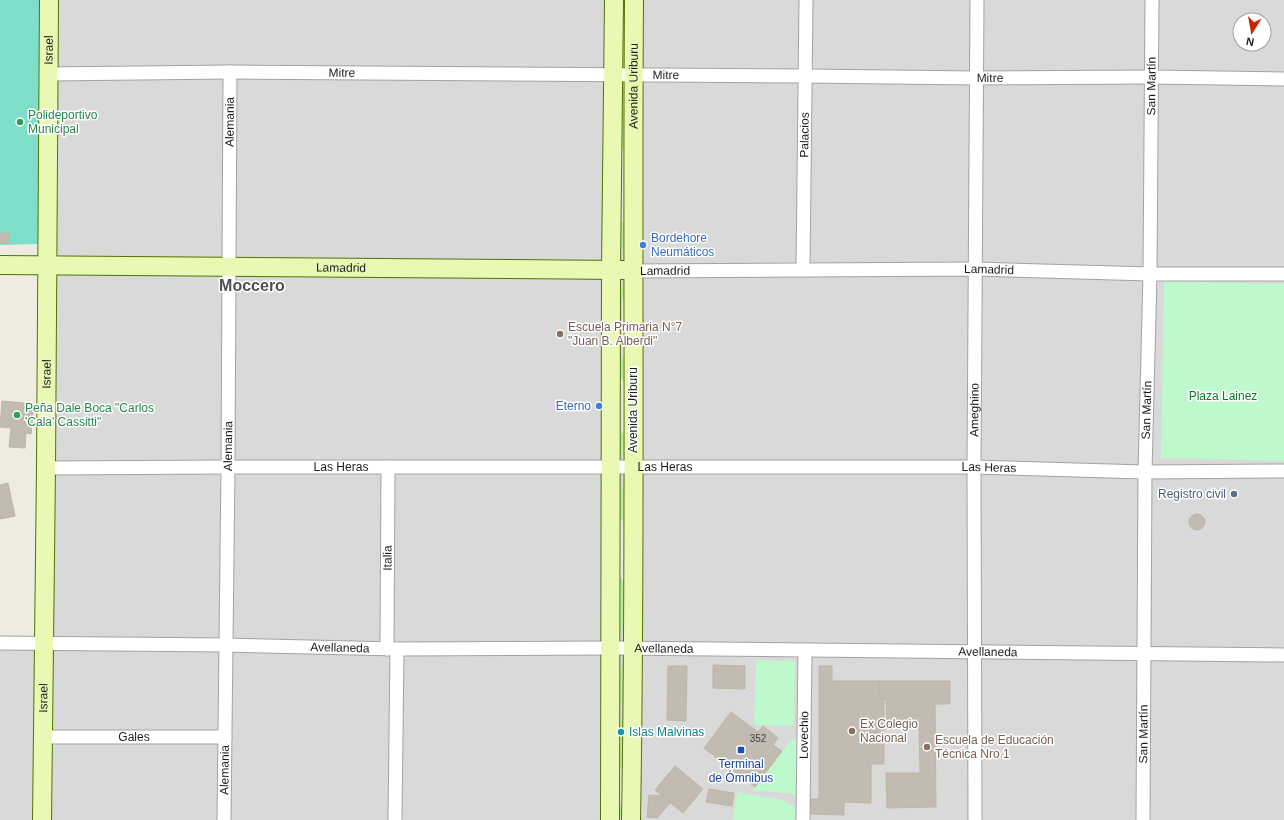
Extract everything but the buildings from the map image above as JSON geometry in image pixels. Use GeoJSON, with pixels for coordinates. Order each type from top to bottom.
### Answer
{"type":"FeatureCollection","features":[{"type":"Feature","properties":{"kind":"main road","name":"Israel"},"geometry":{"type":"LineString","coordinates":[[42,820],[49,0]]}},
{"type":"Feature","properties":{"kind":"main road","name":"Avenida Uriburu"},"geometry":{"type":"LineString","coordinates":[[610,820],[611,270],[614,0]]}},
{"type":"Feature","properties":{"kind":"main road","name":"Avenida Uriburu"},"geometry":{"type":"LineString","coordinates":[[631,820],[633,648],[632,271],[634,0]]}},
{"type":"Feature","properties":{"kind":"main road","name":"Lamadrid"},"geometry":{"type":"LineString","coordinates":[[0,265],[632,271]]}},
{"type":"Feature","properties":{"kind":"street","name":"Palacios"},"geometry":{"type":"LineString","coordinates":[[803,270],[806,0]]}},
{"type":"Feature","properties":{"kind":"street","name":"Ameghino"},"geometry":{"type":"LineString","coordinates":[[974,820],[974,467],[977,0]]}},
{"type":"Feature","properties":{"kind":"street","name":"San Martín"},"geometry":{"type":"LineString","coordinates":[[1144,820],[1145,472],[1150,274],[1152,0]]}},
{"type":"Feature","properties":{"kind":"street","name":"Mitre"},"geometry":{"type":"LineString","coordinates":[[48,74],[230,72],[1284,79]]}},
{"type":"Feature","properties":{"kind":"street","name":"Alemania"},"geometry":{"type":"LineString","coordinates":[[224,820],[230,72]]}},
{"type":"Feature","properties":{"kind":"street","name":"Lamadrid"},"geometry":{"type":"LineString","coordinates":[[632,271],[975,269],[1150,274],[1284,274]]}},
{"type":"Feature","properties":{"kind":"street","name":"Las Heras"},"geometry":{"type":"LineString","coordinates":[[46,468],[633,466],[974,467],[1145,472],[1284,470]]}},
{"type":"Feature","properties":{"kind":"street","name":"Italia"},"geometry":{"type":"LineString","coordinates":[[388,467],[395,820]]}},
{"type":"Feature","properties":{"kind":"street","name":"Avellaneda"},"geometry":{"type":"LineString","coordinates":[[0,643],[226,645],[392,649],[633,648],[1144,654],[1284,654]]}},
{"type":"Feature","properties":{"kind":"street","name":"Lovechio"},"geometry":{"type":"LineString","coordinates":[[803,820],[805,650]]}},
{"type":"Feature","properties":{"kind":"street","name":"Gales"},"geometry":{"type":"LineString","coordinates":[[43,737],[225,737]]}},
{"type":"Feature","properties":{"kind":"shaded area","name":"Polideportivo Municipal"},"geometry":{"type":"Polygon","coordinates":[[[0,0],[42,0],[39,244],[0,245],[0,0]]]}},
{"type":"Feature","properties":{"kind":"shaded area"},"geometry":{"type":"Polygon","coordinates":[[[49,0],[1284,0],[1284,820],[0,820],[0,643],[44,644],[49,0]]]}},
{"type":"Feature","properties":{"kind":"shaded area"},"geometry":{"type":"Polygon","coordinates":[[[620,146],[628,153],[627,226],[620,220],[620,146]]]}},
{"type":"Feature","properties":{"kind":"shaded area"},"geometry":{"type":"Polygon","coordinates":[[[622,299],[629,304],[629,364],[622,356],[622,299]]]}},
{"type":"Feature","properties":{"kind":"shaded area"},"geometry":{"type":"Polygon","coordinates":[[[618,376],[626,384],[626,436],[618,429],[618,376]]]}},
{"type":"Feature","properties":{"kind":"shaded area"},"geometry":{"type":"Polygon","coordinates":[[[620,518],[628,526],[627,585],[620,576],[620,518]]]}},
{"type":"Feature","properties":{"kind":"shaded area"},"geometry":{"type":"Polygon","coordinates":[[[615,762],[623,771],[623,808],[615,800],[615,762]]]}},
{"type":"Feature","properties":{"kind":"green space"},"geometry":{"type":"Polygon","coordinates":[[[621,89],[631,89],[631,107],[623,101],[624,131],[630,136],[630,248],[619,248],[620,220],[627,225],[620,146],[621,89]]]}},
{"type":"Feature","properties":{"kind":"green space","name":"Plaza Lainez"},"geometry":{"type":"Polygon","coordinates":[[[1164,281],[1284,284],[1284,461],[1161,458],[1164,281]]]}},
{"type":"Feature","properties":{"kind":"green space"},"geometry":{"type":"Polygon","coordinates":[[[619,286],[629,287],[628,455],[618,454],[619,286]]]}},
{"type":"Feature","properties":{"kind":"green space"},"geometry":{"type":"Polygon","coordinates":[[[618,488],[628,488],[628,526],[620,519],[620,576],[627,585],[627,631],[616,631],[618,488]]]}},
{"type":"Feature","properties":{"kind":"green space"},"geometry":{"type":"Polygon","coordinates":[[[756,660],[795,661],[794,726],[754,725],[756,660]]]}},
{"type":"Feature","properties":{"kind":"green space"},"geometry":{"type":"Polygon","coordinates":[[[616,665],[627,666],[627,711],[616,700],[616,665]]]}},
{"type":"Feature","properties":{"kind":"green space"},"geometry":{"type":"Polygon","coordinates":[[[616,717],[627,727],[626,818],[615,818],[615,800],[623,807],[615,762],[616,717]]]}},
{"type":"Feature","properties":{"kind":"green space"},"geometry":{"type":"Polygon","coordinates":[[[795,739],[798,741],[795,794],[753,790],[790,741],[795,739]]]}},
{"type":"Feature","properties":{"kind":"green space"},"geometry":{"type":"Polygon","coordinates":[[[737,792],[783,800],[795,807],[795,818],[793,820],[733,820],[737,792]]]}},
{"type":"Feature","properties":{"kind":"place","name":"Polideportivo Municipal"},"geometry":{"type":"Point","coordinates":[20,122]}},
{"type":"Feature","properties":{"kind":"place","name":"Bordehore Neumáticos"},"geometry":{"type":"Point","coordinates":[643,245]}},
{"type":"Feature","properties":{"kind":"place","name":"Escuela Primaria N°7 \"Juan B. Alberdi\""},"geometry":{"type":"Point","coordinates":[560,334]}},
{"type":"Feature","properties":{"kind":"place","name":"Eterno"},"geometry":{"type":"Point","coordinates":[599,406]}},
{"type":"Feature","properties":{"kind":"place","name":"Peña Dale Boca \"Carlos 'Cala' Cassitti\""},"geometry":{"type":"Point","coordinates":[17,415]}},
{"type":"Feature","properties":{"kind":"place","name":"Registro civil"},"geometry":{"type":"Point","coordinates":[1234,494]}},
{"type":"Feature","properties":{"kind":"place","name":"Ex Colegio Nacional"},"geometry":{"type":"Point","coordinates":[852,731]}},
{"type":"Feature","properties":{"kind":"place","name":"Islas Malvinas"},"geometry":{"type":"Point","coordinates":[621,732]}},
{"type":"Feature","properties":{"kind":"place","name":"Escuela de Educación Técnica Nro 1"},"geometry":{"type":"Point","coordinates":[927,747]}},
{"type":"Feature","properties":{"kind":"place","name":"Terminal de Ómnibus"},"geometry":{"type":"Point","coordinates":[741,750]}},
{"type":"Feature","properties":{"kind":"district","name":"Moccero"},"geometry":{"type":"Point","coordinates":[252,285]}}]}
